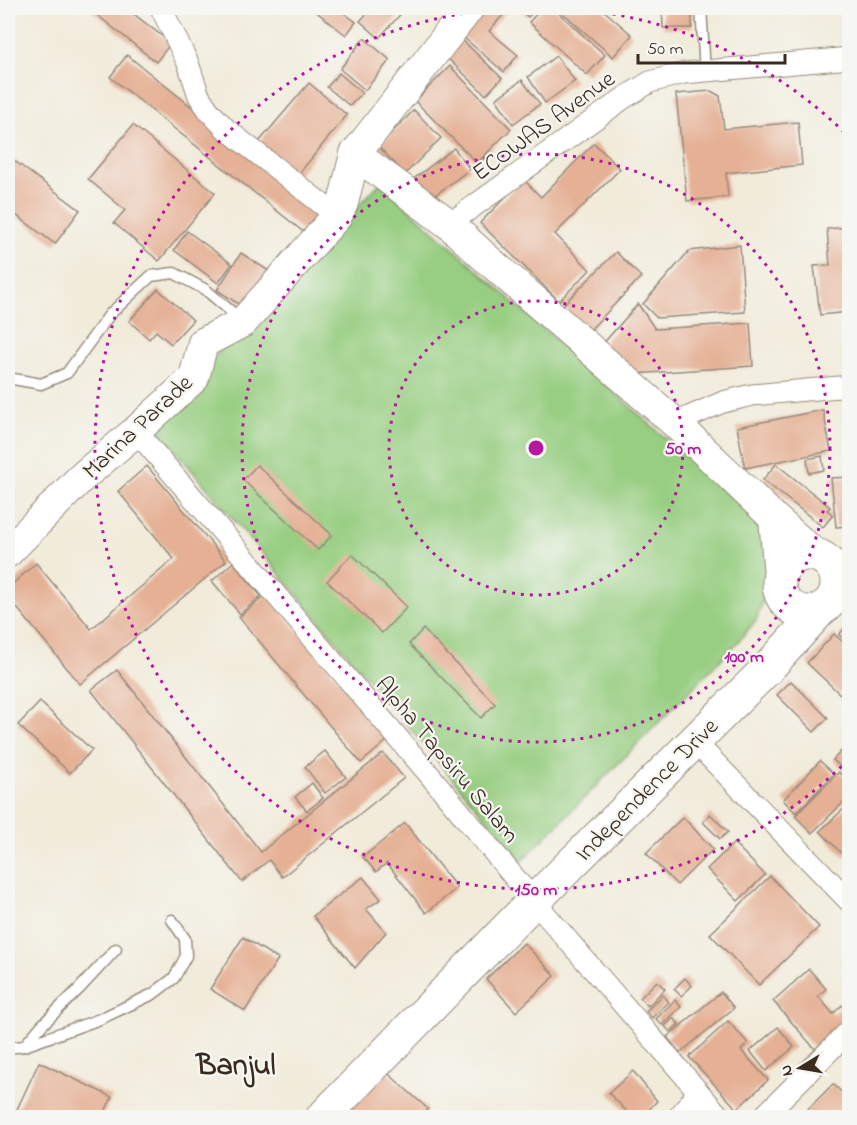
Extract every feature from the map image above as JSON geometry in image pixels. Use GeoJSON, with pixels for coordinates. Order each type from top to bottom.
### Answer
{"type":"FeatureCollection","features":[{"type":"Feature","properties":{"kind":"highway"},"geometry":{"type":"LineString","coordinates":[[769,667],[784,591],[783,567],[797,555],[806,554],[835,579],[815,612],[801,612],[784,591]]}},
{"type":"Feature","properties":{"kind":"highway","name":"Independence Drive"},"geometry":{"type":"LineString","coordinates":[[322,1118],[534,901],[769,667],[835,579]]}},
{"type":"Feature","properties":{"kind":"street"},"geometry":{"type":"LineString","coordinates":[[161,8],[188,63],[199,96],[209,111],[226,129],[337,216]]}},
{"type":"Feature","properties":{"kind":"street"},"geometry":{"type":"LineString","coordinates":[[469,8],[355,154],[449,224],[675,423],[835,579]]}},
{"type":"Feature","properties":{"kind":"street","name":"ECOWAS Avenue"},"geometry":{"type":"LineString","coordinates":[[449,224],[624,98],[650,82],[684,73],[849,58]]}},
{"type":"Feature","properties":{"kind":"street","name":"Marina Parade"},"geometry":{"type":"LineString","coordinates":[[8,552],[81,478],[194,378],[203,343],[243,322],[337,216],[343,203],[355,154]]}},
{"type":"Feature","properties":{"kind":"street"},"geometry":{"type":"LineString","coordinates":[[675,423],[723,402],[752,395],[849,386]]}},
{"type":"Feature","properties":{"kind":"street","name":"Alpha Tapsiru Salam"},"geometry":{"type":"LineString","coordinates":[[136,431],[721,1118]]}},
{"type":"Feature","properties":{"kind":"street"},"geometry":{"type":"LineString","coordinates":[[774,518],[784,591]]}},
{"type":"Feature","properties":{"kind":"street"},"geometry":{"type":"LineString","coordinates":[[694,741],[849,902]]}},
{"type":"Feature","properties":{"kind":"street"},"geometry":{"type":"LineString","coordinates":[[762,1118],[849,1030]]}},
{"type":"Feature","properties":{"kind":"street"},"geometry":{"type":"LineString","coordinates":[[678,1118],[698,1092]]}},
{"type":"Feature","properties":{"kind":"lane"},"geometry":{"type":"LineString","coordinates":[[701,8],[705,72]]}},
{"type":"Feature","properties":{"kind":"lane"},"geometry":{"type":"LineString","coordinates":[[8,378],[41,384],[68,373],[110,314],[151,276],[174,273],[206,290],[243,322]]}},
{"type":"Feature","properties":{"kind":"lane"},"geometry":{"type":"LineString","coordinates":[[8,1048],[24,1046],[100,1019],[153,994],[174,978],[186,956],[185,939],[172,920]]}},
{"type":"Feature","properties":{"kind":"lane"},"geometry":{"type":"LineString","coordinates":[[24,1046],[116,949]]}},
{"type":"Feature","properties":{"kind":"green space"},"geometry":{"type":"Polygon","coordinates":[[[380,183],[756,519],[766,558],[768,587],[756,620],[738,642],[522,861],[152,423],[380,183]]]}},
{"type":"Feature","properties":{"kind":"building"},"geometry":{"type":"Polygon","coordinates":[[[93,8],[126,8],[171,43],[156,62],[91,10],[93,8]]]}},
{"type":"Feature","properties":{"kind":"building"},"geometry":{"type":"Polygon","coordinates":[[[316,8],[337,8],[356,22],[346,35],[314,10],[316,8]]]}},
{"type":"Feature","properties":{"kind":"building"},"geometry":{"type":"Polygon","coordinates":[[[372,8],[406,8],[379,38],[360,21],[372,8]]]}},
{"type":"Feature","properties":{"kind":"building"},"geometry":{"type":"Polygon","coordinates":[[[476,8],[509,8],[489,31],[518,55],[504,72],[456,31],[476,8]]]}},
{"type":"Feature","properties":{"kind":"building"},"geometry":{"type":"Polygon","coordinates":[[[518,8],[537,8],[528,17],[518,8]]]}},
{"type":"Feature","properties":{"kind":"building"},"geometry":{"type":"Polygon","coordinates":[[[542,8],[553,8],[605,55],[587,75],[529,22],[542,8]]]}},
{"type":"Feature","properties":{"kind":"building"},"geometry":{"type":"Polygon","coordinates":[[[557,8],[601,8],[632,35],[613,57],[557,8]]]}},
{"type":"Feature","properties":{"kind":"building"},"geometry":{"type":"Polygon","coordinates":[[[662,8],[692,8],[692,28],[663,28],[662,8]]]}},
{"type":"Feature","properties":{"kind":"building"},"geometry":{"type":"Polygon","coordinates":[[[458,36],[502,78],[486,95],[442,53],[458,36]]]}},
{"type":"Feature","properties":{"kind":"building"},"geometry":{"type":"Polygon","coordinates":[[[364,38],[390,60],[365,90],[340,69],[364,38]]]}},
{"type":"Feature","properties":{"kind":"building"},"geometry":{"type":"Polygon","coordinates":[[[127,55],[323,212],[306,234],[110,77],[127,55]]]}},
{"type":"Feature","properties":{"kind":"building"},"geometry":{"type":"Polygon","coordinates":[[[556,56],[575,81],[545,103],[528,77],[556,56]]]}},
{"type":"Feature","properties":{"kind":"building"},"geometry":{"type":"Polygon","coordinates":[[[450,66],[511,129],[477,163],[415,101],[450,66]]]}},
{"type":"Feature","properties":{"kind":"building"},"geometry":{"type":"Polygon","coordinates":[[[339,73],[362,93],[350,106],[327,87],[339,73]]]}},
{"type":"Feature","properties":{"kind":"building"},"geometry":{"type":"Polygon","coordinates":[[[522,80],[540,104],[513,124],[496,99],[522,80]]]}},
{"type":"Feature","properties":{"kind":"building"},"geometry":{"type":"Polygon","coordinates":[[[309,83],[347,115],[297,176],[258,143],[309,83]]]}},
{"type":"Feature","properties":{"kind":"building"},"geometry":{"type":"Polygon","coordinates":[[[711,91],[720,96],[724,129],[798,122],[802,165],[726,173],[728,197],[687,201],[676,94],[711,91]]]}},
{"type":"Feature","properties":{"kind":"building"},"geometry":{"type":"Polygon","coordinates":[[[414,110],[441,138],[405,174],[378,146],[414,110]]]}},
{"type":"Feature","properties":{"kind":"building"},"geometry":{"type":"Polygon","coordinates":[[[133,125],[215,193],[159,261],[114,223],[125,210],[88,179],[133,125]]]}},
{"type":"Feature","properties":{"kind":"building"},"geometry":{"type":"Polygon","coordinates":[[[594,143],[620,169],[555,234],[590,270],[559,301],[480,223],[523,179],[541,197],[594,143]]]}},
{"type":"Feature","properties":{"kind":"building"},"geometry":{"type":"Polygon","coordinates":[[[454,148],[470,169],[426,202],[411,181],[454,148]]]}},
{"type":"Feature","properties":{"kind":"building"},"geometry":{"type":"Polygon","coordinates":[[[8,156],[80,210],[55,244],[8,209],[8,156]]]}},
{"type":"Feature","properties":{"kind":"building"},"geometry":{"type":"Polygon","coordinates":[[[850,227],[850,312],[820,315],[814,266],[830,265],[827,229],[850,227]]]}},
{"type":"Feature","properties":{"kind":"building"},"geometry":{"type":"Polygon","coordinates":[[[187,231],[232,264],[218,283],[174,250],[187,231]]]}},
{"type":"Feature","properties":{"kind":"building"},"geometry":{"type":"Polygon","coordinates":[[[740,245],[745,312],[657,318],[643,304],[689,251],[740,245]]]}},
{"type":"Feature","properties":{"kind":"building"},"geometry":{"type":"Polygon","coordinates":[[[616,252],[641,277],[588,332],[562,306],[616,252]]]}},
{"type":"Feature","properties":{"kind":"building"},"geometry":{"type":"Polygon","coordinates":[[[241,253],[272,273],[248,310],[217,290],[241,253]]]}},
{"type":"Feature","properties":{"kind":"building"},"geometry":{"type":"Polygon","coordinates":[[[158,289],[193,320],[171,344],[156,331],[149,339],[129,321],[158,289]]]}},
{"type":"Feature","properties":{"kind":"building"},"geometry":{"type":"Polygon","coordinates":[[[638,304],[655,329],[750,323],[753,366],[633,374],[601,346],[638,304]]]}},
{"type":"Feature","properties":{"kind":"building"},"geometry":{"type":"Polygon","coordinates":[[[845,400],[850,400],[850,428],[848,428],[845,400]]]}},
{"type":"Feature","properties":{"kind":"building"},"geometry":{"type":"Polygon","coordinates":[[[823,410],[831,451],[745,468],[737,427],[823,410]]]}},
{"type":"Feature","properties":{"kind":"building"},"geometry":{"type":"Polygon","coordinates":[[[822,456],[824,470],[809,473],[807,459],[822,456]]]}},
{"type":"Feature","properties":{"kind":"building"},"geometry":{"type":"Polygon","coordinates":[[[776,464],[830,507],[827,510],[833,515],[823,527],[763,480],[776,464]]]}},
{"type":"Feature","properties":{"kind":"building"},"geometry":{"type":"Polygon","coordinates":[[[257,465],[332,535],[318,550],[243,480],[257,465]]]}},
{"type":"Feature","properties":{"kind":"building"},"geometry":{"type":"Polygon","coordinates":[[[147,466],[226,561],[80,684],[8,597],[8,588],[36,563],[91,629],[174,559],[118,491],[147,466]]]}},
{"type":"Feature","properties":{"kind":"building"},"geometry":{"type":"Polygon","coordinates":[[[850,477],[850,526],[836,527],[831,478],[850,477]]]}},
{"type":"Feature","properties":{"kind":"building"},"geometry":{"type":"Polygon","coordinates":[[[352,554],[407,607],[382,633],[327,581],[352,554]]]}},
{"type":"Feature","properties":{"kind":"building"},"geometry":{"type":"Polygon","coordinates":[[[233,562],[261,596],[240,614],[212,581],[233,562]]]}},
{"type":"Feature","properties":{"kind":"building"},"geometry":{"type":"Polygon","coordinates":[[[267,594],[389,739],[361,763],[239,617],[267,594]]]}},
{"type":"Feature","properties":{"kind":"building"},"geometry":{"type":"Polygon","coordinates":[[[850,622],[850,643],[839,635],[850,622]]]}},
{"type":"Feature","properties":{"kind":"building"},"geometry":{"type":"Polygon","coordinates":[[[423,629],[495,704],[481,718],[409,644],[423,629]]]}},
{"type":"Feature","properties":{"kind":"building"},"geometry":{"type":"Polygon","coordinates":[[[834,634],[850,648],[850,684],[840,694],[807,663],[834,634]]]}},
{"type":"Feature","properties":{"kind":"building"},"geometry":{"type":"Polygon","coordinates":[[[117,670],[261,852],[383,753],[404,778],[282,877],[269,860],[242,882],[91,690],[117,670]]]}},
{"type":"Feature","properties":{"kind":"building"},"geometry":{"type":"Polygon","coordinates":[[[791,681],[828,718],[814,732],[777,695],[791,681]]]}},
{"type":"Feature","properties":{"kind":"building"},"geometry":{"type":"Polygon","coordinates":[[[40,702],[92,750],[70,773],[18,725],[40,702]]]}},
{"type":"Feature","properties":{"kind":"building"},"geometry":{"type":"Polygon","coordinates":[[[850,742],[850,775],[833,760],[850,742]]]}},
{"type":"Feature","properties":{"kind":"building"},"geometry":{"type":"Polygon","coordinates":[[[325,751],[346,777],[325,793],[305,767],[325,751]]]}},
{"type":"Feature","properties":{"kind":"building"},"geometry":{"type":"Polygon","coordinates":[[[820,761],[834,774],[796,813],[783,800],[820,761]]]}},
{"type":"Feature","properties":{"kind":"building"},"geometry":{"type":"Polygon","coordinates":[[[839,772],[850,782],[850,796],[812,833],[795,816],[839,772]]]}},
{"type":"Feature","properties":{"kind":"building"},"geometry":{"type":"Polygon","coordinates":[[[312,783],[323,798],[307,811],[295,797],[312,783]]]}},
{"type":"Feature","properties":{"kind":"building"},"geometry":{"type":"Polygon","coordinates":[[[850,803],[850,852],[845,857],[820,831],[850,803]]]}},
{"type":"Feature","properties":{"kind":"building"},"geometry":{"type":"Polygon","coordinates":[[[710,814],[728,832],[720,839],[703,822],[710,814]]]}},
{"type":"Feature","properties":{"kind":"building"},"geometry":{"type":"Polygon","coordinates":[[[683,817],[713,849],[677,885],[646,853],[683,817]]]}},
{"type":"Feature","properties":{"kind":"building"},"geometry":{"type":"Polygon","coordinates":[[[405,823],[457,888],[426,913],[387,863],[376,872],[363,857],[405,823]]]}},
{"type":"Feature","properties":{"kind":"building"},"geometry":{"type":"Polygon","coordinates":[[[734,843],[765,875],[738,901],[707,869],[734,843]]]}},
{"type":"Feature","properties":{"kind":"building"},"geometry":{"type":"Polygon","coordinates":[[[770,876],[819,927],[759,985],[710,934],[770,876]]]}},
{"type":"Feature","properties":{"kind":"building"},"geometry":{"type":"Polygon","coordinates":[[[363,877],[381,899],[366,909],[386,932],[355,968],[313,916],[363,877]]]}},
{"type":"Feature","properties":{"kind":"building"},"geometry":{"type":"Polygon","coordinates":[[[243,937],[278,959],[245,1011],[210,989],[243,937]]]}},
{"type":"Feature","properties":{"kind":"building"},"geometry":{"type":"Polygon","coordinates":[[[524,943],[555,976],[516,1012],[486,979],[524,943]]]}},
{"type":"Feature","properties":{"kind":"building"},"geometry":{"type":"Polygon","coordinates":[[[809,969],[826,989],[818,996],[833,1014],[842,1005],[850,1013],[850,1018],[815,1049],[773,1001],[809,969]]]}},
{"type":"Feature","properties":{"kind":"building"},"geometry":{"type":"Polygon","coordinates":[[[685,978],[692,986],[681,996],[674,989],[685,978]]]}},
{"type":"Feature","properties":{"kind":"building"},"geometry":{"type":"Polygon","coordinates":[[[657,981],[665,989],[648,1006],[640,998],[657,981]]]}},
{"type":"Feature","properties":{"kind":"building"},"geometry":{"type":"Polygon","coordinates":[[[721,992],[734,1008],[680,1053],[667,1037],[721,992]]]}},
{"type":"Feature","properties":{"kind":"building"},"geometry":{"type":"Polygon","coordinates":[[[663,995],[669,1002],[652,1018],[646,1011],[663,995]]]}},
{"type":"Feature","properties":{"kind":"building"},"geometry":{"type":"Polygon","coordinates":[[[675,1000],[681,1007],[662,1025],[656,1019],[675,1000]]]}},
{"type":"Feature","properties":{"kind":"building"},"geometry":{"type":"Polygon","coordinates":[[[673,1018],[679,1024],[670,1032],[665,1026],[673,1018]]]}},
{"type":"Feature","properties":{"kind":"building"},"geometry":{"type":"Polygon","coordinates":[[[728,1021],[748,1043],[741,1050],[768,1080],[737,1109],[689,1057],[728,1021]]]}},
{"type":"Feature","properties":{"kind":"building"},"geometry":{"type":"Polygon","coordinates":[[[778,1027],[794,1047],[766,1071],[750,1051],[778,1027]]]}},
{"type":"Feature","properties":{"kind":"building"},"geometry":{"type":"Polygon","coordinates":[[[39,1062],[112,1097],[102,1118],[13,1118],[39,1062]]]}},
{"type":"Feature","properties":{"kind":"building"},"geometry":{"type":"Polygon","coordinates":[[[381,1067],[428,1109],[421,1118],[402,1118],[399,1115],[397,1118],[342,1118],[381,1067]]]}},
{"type":"Feature","properties":{"kind":"building"},"geometry":{"type":"Polygon","coordinates":[[[633,1071],[657,1101],[641,1118],[633,1118],[609,1093],[633,1071]]]}},
{"type":"Feature","properties":{"kind":"building"},"geometry":{"type":"Polygon","coordinates":[[[833,1084],[850,1100],[850,1108],[840,1118],[812,1118],[806,1111],[833,1084]]]}},
{"type":"Feature","properties":{"kind":"district","name":"Banjul"},"geometry":{"type":"Point","coordinates":[236,1064]}}]}
